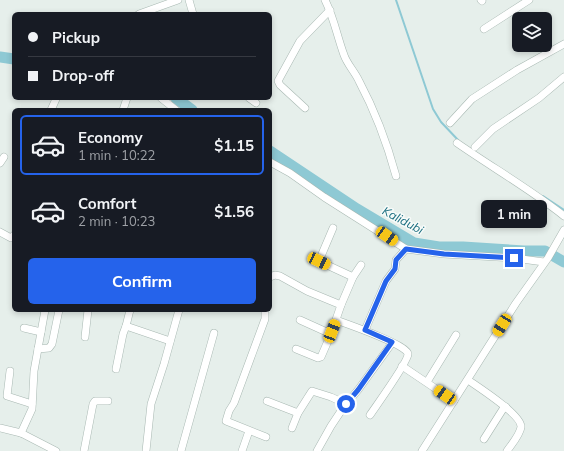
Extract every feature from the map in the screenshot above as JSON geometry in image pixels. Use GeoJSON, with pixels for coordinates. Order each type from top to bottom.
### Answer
{"type":"FeatureCollection","features":[{"type":"Feature","properties":{"kind":"street"},"geometry":{"type":"LineString","coordinates":[[145,12],[178,0]]}},
{"type":"Feature","properties":{"kind":"street"},"geometry":{"type":"LineString","coordinates":[[189,0],[192,12]]}},
{"type":"Feature","properties":{"kind":"street"},"geometry":{"type":"LineString","coordinates":[[324,0],[330,10],[344,56],[359,81],[377,121],[396,176]]}},
{"type":"Feature","properties":{"kind":"street"},"geometry":{"type":"LineString","coordinates":[[484,29],[529,0]]}},
{"type":"Feature","properties":{"kind":"street"},"geometry":{"type":"LineString","coordinates":[[305,108],[280,86],[278,81],[300,41],[330,10]]}},
{"type":"Feature","properties":{"kind":"street"},"geometry":{"type":"LineString","coordinates":[[450,123],[472,99],[517,70],[564,44]]}},
{"type":"Feature","properties":{"kind":"street"},"geometry":{"type":"LineString","coordinates":[[475,147],[493,129],[539,98],[564,77]]}},
{"type":"Feature","properties":{"kind":"street"},"geometry":{"type":"LineString","coordinates":[[164,100],[174,108]]}},
{"type":"Feature","properties":{"kind":"street"},"geometry":{"type":"LineString","coordinates":[[252,100],[256,103]]}},
{"type":"Feature","properties":{"kind":"street"},"geometry":{"type":"LineString","coordinates":[[457,143],[491,167],[544,200],[564,216]]}},
{"type":"Feature","properties":{"kind":"street"},"geometry":{"type":"LineString","coordinates":[[272,163],[290,173],[324,197],[406,249],[444,254],[546,260]]}},
{"type":"Feature","properties":{"kind":"street"},"geometry":{"type":"LineString","coordinates":[[319,261],[333,228]]}},
{"type":"Feature","properties":{"kind":"street"},"geometry":{"type":"LineString","coordinates":[[422,451],[516,303],[553,250],[564,230]]}},
{"type":"Feature","properties":{"kind":"street"},"geometry":{"type":"LineString","coordinates":[[0,232],[11,238],[12,237]]}},
{"type":"Feature","properties":{"kind":"street"},"geometry":{"type":"LineString","coordinates":[[365,330],[386,281],[395,269],[396,260],[406,249]]}},
{"type":"Feature","properties":{"kind":"street"},"geometry":{"type":"LineString","coordinates":[[312,258],[353,277]]}},
{"type":"Feature","properties":{"kind":"street"},"geometry":{"type":"LineString","coordinates":[[296,349],[318,358],[321,357],[353,277],[361,265]]}},
{"type":"Feature","properties":{"kind":"street"},"geometry":{"type":"LineString","coordinates":[[272,276],[280,276],[307,291],[342,305]]}},
{"type":"Feature","properties":{"kind":"street"},"geometry":{"type":"LineString","coordinates":[[21,433],[29,417],[32,404],[33,378],[46,312]]}},
{"type":"Feature","properties":{"kind":"street"},"geometry":{"type":"LineString","coordinates":[[38,349],[49,348],[52,344],[59,312]]}},
{"type":"Feature","properties":{"kind":"street"},"geometry":{"type":"LineString","coordinates":[[85,337],[88,312]]}},
{"type":"Feature","properties":{"kind":"street"},"geometry":{"type":"LineString","coordinates":[[116,369],[123,334],[130,312]]}},
{"type":"Feature","properties":{"kind":"street"},"geometry":{"type":"LineString","coordinates":[[146,451],[151,404],[178,312]]}},
{"type":"Feature","properties":{"kind":"street"},"geometry":{"type":"LineString","coordinates":[[266,312],[265,319],[234,403],[228,411],[226,421],[266,437]]}},
{"type":"Feature","properties":{"kind":"street"},"geometry":{"type":"LineString","coordinates":[[300,320],[330,334]]}},
{"type":"Feature","properties":{"kind":"street"},"geometry":{"type":"LineString","coordinates":[[336,320],[365,330],[392,342],[408,352],[408,357],[370,415]]}},
{"type":"Feature","properties":{"kind":"street"},"geometry":{"type":"LineString","coordinates":[[126,326],[170,341]]}},
{"type":"Feature","properties":{"kind":"street"},"geometry":{"type":"LineString","coordinates":[[24,328],[41,332]]}},
{"type":"Feature","properties":{"kind":"street"},"geometry":{"type":"LineString","coordinates":[[181,451],[214,333]]}},
{"type":"Feature","properties":{"kind":"street"},"geometry":{"type":"LineString","coordinates":[[427,382],[456,335]]}},
{"type":"Feature","properties":{"kind":"street"},"geometry":{"type":"LineString","coordinates":[[317,451],[331,426],[346,404],[358,390],[392,342]]}},
{"type":"Feature","properties":{"kind":"street"},"geometry":{"type":"LineString","coordinates":[[402,366],[454,401]]}},
{"type":"Feature","properties":{"kind":"street"},"geometry":{"type":"LineString","coordinates":[[10,371],[7,396],[32,404]]}},
{"type":"Feature","properties":{"kind":"street"},"geometry":{"type":"LineString","coordinates":[[468,380],[506,407],[521,424],[521,429],[507,451]]}},
{"type":"Feature","properties":{"kind":"street"},"geometry":{"type":"LineString","coordinates":[[292,428],[298,413],[312,391],[346,404]]}},
{"type":"Feature","properties":{"kind":"street"},"geometry":{"type":"LineString","coordinates":[[84,451],[93,404],[95,401],[108,401]]}},
{"type":"Feature","properties":{"kind":"street"},"geometry":{"type":"LineString","coordinates":[[267,401],[298,413]]}},
{"type":"Feature","properties":{"kind":"street"},"geometry":{"type":"LineString","coordinates":[[484,439],[503,409],[506,407]]}},
{"type":"Feature","properties":{"kind":"street"},"geometry":{"type":"LineString","coordinates":[[0,428],[21,433],[56,451]]}},
{"type":"Feature","properties":{"kind":"street"},"geometry":{"type":"LineString","coordinates":[[242,451],[249,431]]}},
{"type":"Feature","properties":{"kind":"waterway"},"geometry":{"type":"LineString","coordinates":[[396,0],[433,109],[441,122],[459,141]]}},
{"type":"Feature","properties":{"kind":"waterway","name":"Kalidubi"},"geometry":{"type":"LineString","coordinates":[[0,57],[12,59]]}},
{"type":"Feature","properties":{"kind":"waterway","name":"Kalidubi"},"geometry":{"type":"LineString","coordinates":[[179,100],[189,108]]}},
{"type":"Feature","properties":{"kind":"waterway","name":"Kalidubi"},"geometry":{"type":"LineString","coordinates":[[272,152],[357,209],[414,243],[439,247],[545,251],[564,262]]}},
{"type":"Feature","properties":{"kind":"waterway"},"geometry":{"type":"LineString","coordinates":[[543,196],[564,210]]}},
{"type":"Feature","properties":{"kind":"route"},"geometry":{"type":"LineString","coordinates":[[346,404],[358,390],[392,342],[365,330],[386,281],[395,269],[396,260],[406,249],[444,254],[514,258]]}}]}
